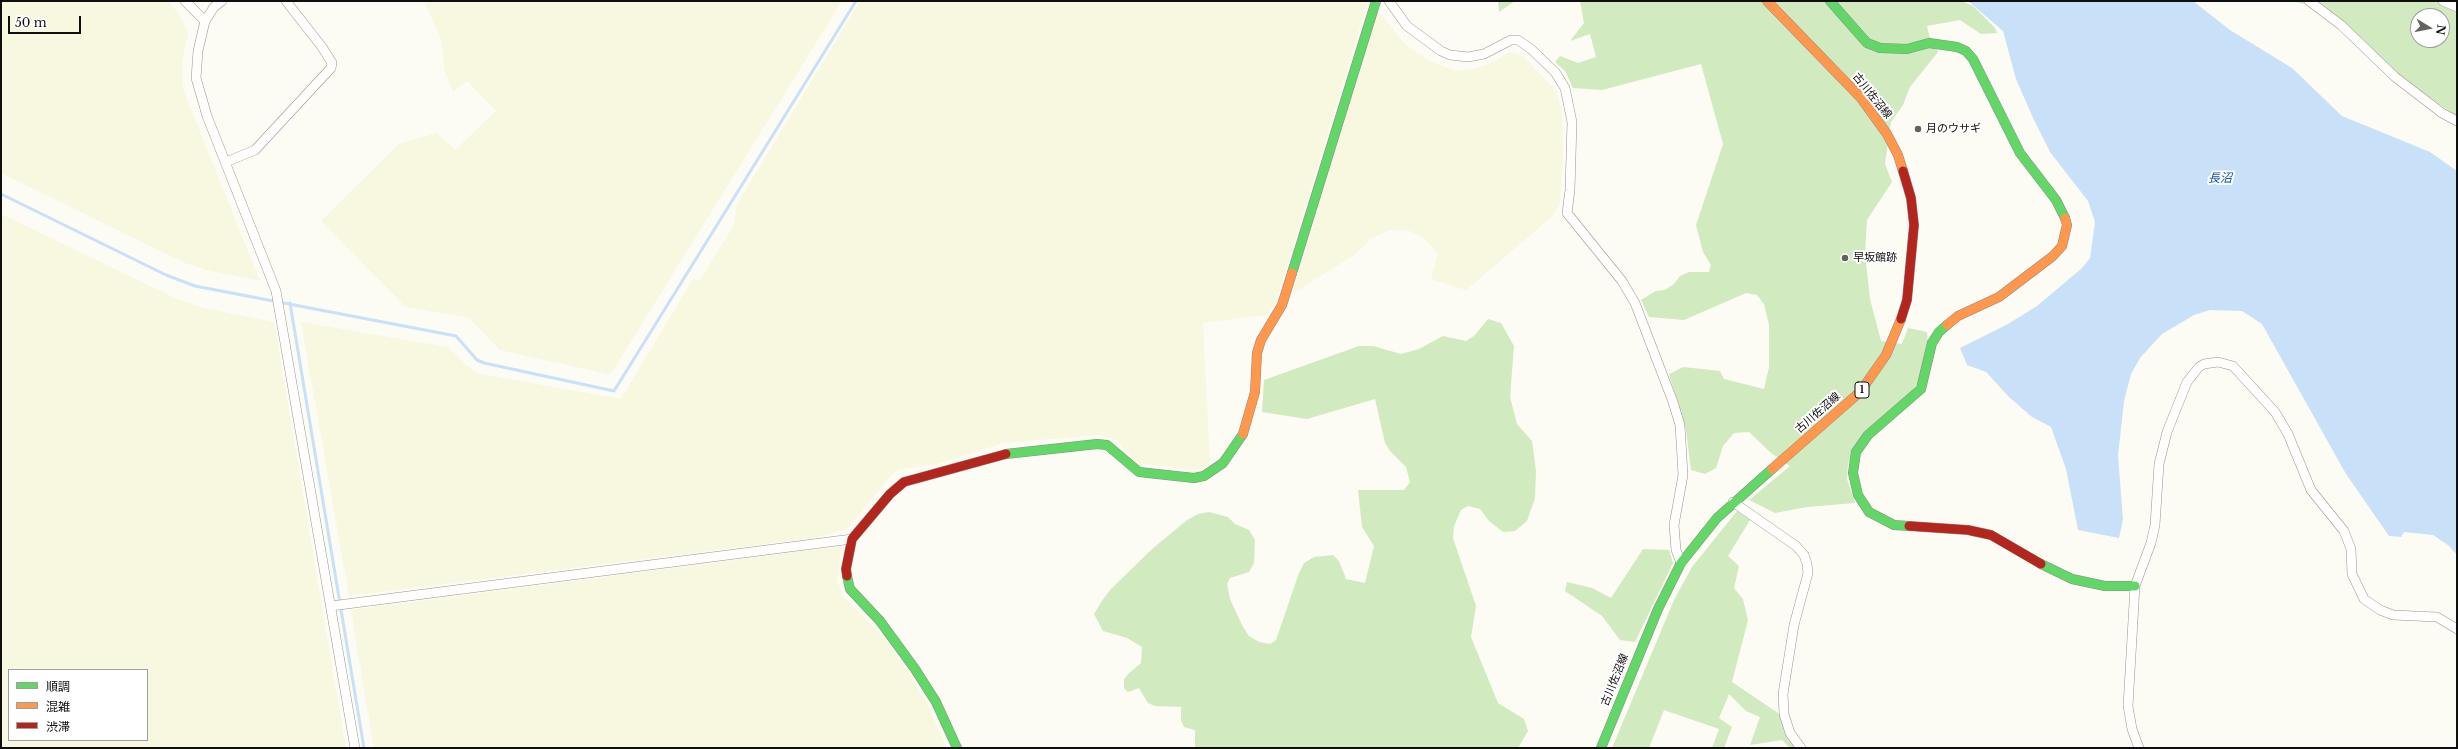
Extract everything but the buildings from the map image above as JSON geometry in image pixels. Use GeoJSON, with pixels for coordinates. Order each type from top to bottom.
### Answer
{"type":"FeatureCollection","features":[{"type":"Feature","properties":{"kind":"street"},"geometry":{"type":"LineString","coordinates":[[185,1],[205,22]]}},
{"type":"Feature","properties":{"kind":"street"},"geometry":{"type":"LineString","coordinates":[[222,1],[214,8],[205,22],[196,66],[196,78],[207,116],[276,291],[337,605],[355,748]]}},
{"type":"Feature","properties":{"kind":"street"},"geometry":{"type":"LineString","coordinates":[[226,162],[255,150],[331,68],[332,63],[322,47],[286,1]]}},
{"type":"Feature","properties":{"kind":"street"},"geometry":{"type":"LineString","coordinates":[[957,748],[936,702],[915,668],[880,621],[850,589],[846,569],[852,539],[885,499],[904,482],[1014,452],[1097,444],[1107,446],[1139,472],[1194,478],[1204,476],[1223,463],[1244,435],[1255,392],[1256,353],[1261,340],[1282,305],[1376,1]]}},
{"type":"Feature","properties":{"kind":"street"},"geometry":{"type":"LineString","coordinates":[[1389,1],[1407,26],[1441,51],[1450,55],[1468,57],[1484,54],[1511,40],[1518,40],[1532,49],[1554,72],[1565,88],[1572,122],[1571,179],[1567,213],[1622,281],[1635,303],[1671,396],[1680,426],[1683,474],[1674,532],[1676,550],[1681,563]]}},
{"type":"Feature","properties":{"kind":"street","name":"古川佐沼線"},"geometry":{"type":"LineString","coordinates":[[1601,748],[1658,610],[1681,563],[1708,528],[1733,502],[1846,407],[1874,373],[1886,355],[1901,320],[1910,282],[1914,254],[1914,225],[1911,198],[1898,155],[1887,134],[1861,98],[1767,1]]}},
{"type":"Feature","properties":{"kind":"street"},"geometry":{"type":"LineString","coordinates":[[1830,1],[1867,44],[1880,48],[1907,49],[1929,43],[1957,46],[1966,51],[1973,59],[2020,153],[2064,212],[2067,225],[2062,246],[2054,256],[1998,296],[1958,316],[1939,332],[1932,343],[1920,389],[1868,435],[1856,452],[1853,473],[1858,495],[1869,512],[1877,518],[1894,525],[1968,530],[1991,535],[2072,579],[2106,586],[2135,586]]}},
{"type":"Feature","properties":{"kind":"street"},"geometry":{"type":"LineString","coordinates":[[2309,1],[2341,25],[2395,77],[2442,113],[2457,120]]}},
{"type":"Feature","properties":{"kind":"street"},"geometry":{"type":"LineString","coordinates":[[2443,1],[2457,6]]}},
{"type":"Feature","properties":{"kind":"street"},"geometry":{"type":"LineString","coordinates":[[2139,748],[2132,729],[2128,706],[2135,586],[2151,544],[2155,525],[2159,464],[2167,432],[2192,374],[2204,364],[2218,362],[2227,363],[2238,370],[2265,400],[2283,424],[2306,480],[2344,531],[2351,550],[2352,574],[2364,599],[2380,610],[2393,615],[2437,617],[2457,629]]}},
{"type":"Feature","properties":{"kind":"street"},"geometry":{"type":"LineString","coordinates":[[1733,502],[1796,546],[1804,554],[1807,564],[1808,573],[1794,625],[1783,699],[1784,714],[1790,733],[1801,748]]}},
{"type":"Feature","properties":{"kind":"street"},"geometry":{"type":"LineString","coordinates":[[337,605],[852,539]]}},
{"type":"Feature","properties":{"kind":"green space"},"geometry":{"type":"Polygon","coordinates":[[[1,1],[168,1],[179,14],[188,33],[182,62],[183,89],[260,281],[210,271],[185,263],[1,173],[1,1]]]}},
{"type":"Feature","properties":{"kind":"green space"},"geometry":{"type":"Polygon","coordinates":[[[424,1],[842,1],[612,372],[608,374],[500,350],[469,318],[406,307],[321,221],[399,144],[437,133],[455,150],[496,111],[467,81],[453,92],[445,71],[441,40],[424,1]]]}},
{"type":"Feature","properties":{"kind":"green space"},"geometry":{"type":"Polygon","coordinates":[[[860,1],[1368,1],[1275,305],[1266,315],[1203,323],[1210,463],[1204,469],[1191,470],[1137,463],[1116,440],[1100,435],[1003,443],[938,464],[896,470],[847,529],[813,538],[349,596],[301,322],[448,347],[466,365],[480,374],[621,399],[693,279],[700,280],[733,227],[737,204],[860,1]]]}},
{"type":"Feature","properties":{"kind":"green space"},"geometry":{"type":"Polygon","coordinates":[[[1498,1],[1515,1],[1499,12],[1498,1]]]}},
{"type":"Feature","properties":{"kind":"green space"},"geometry":{"type":"Polygon","coordinates":[[[1580,1],[1961,1],[1973,6],[1995,28],[1997,33],[1981,34],[1960,20],[1927,26],[1929,35],[1938,52],[1910,87],[1903,105],[1891,122],[1885,164],[1892,182],[1867,220],[1865,254],[1870,299],[1881,341],[1902,344],[1908,328],[1927,332],[1928,341],[1922,378],[1912,391],[1854,449],[1848,464],[1847,479],[1855,503],[1807,507],[1775,513],[1749,500],[1790,466],[1771,453],[1749,432],[1734,433],[1723,446],[1716,468],[1705,474],[1691,470],[1686,430],[1669,374],[1683,367],[1720,371],[1724,379],[1764,389],[1769,367],[1769,325],[1764,304],[1757,295],[1746,293],[1684,320],[1649,317],[1641,300],[1656,291],[1665,290],[1674,284],[1680,276],[1689,272],[1709,272],[1711,265],[1703,252],[1696,225],[1723,144],[1701,64],[1602,90],[1573,88],[1565,71],[1555,62],[1560,56],[1578,63],[1596,57],[1590,34],[1570,41],[1584,23],[1580,1]]]}},
{"type":"Feature","properties":{"kind":"green space"},"geometry":{"type":"Polygon","coordinates":[[[2293,1],[2457,1],[2457,117],[2371,55],[2317,8],[2293,1]]]}},
{"type":"Feature","properties":{"kind":"green space"},"geometry":{"type":"Polygon","coordinates":[[[1378,11],[1405,44],[1429,61],[1455,71],[1475,69],[1495,61],[1510,52],[1522,55],[1557,92],[1562,113],[1563,156],[1560,202],[1553,216],[1466,290],[1431,279],[1438,254],[1424,238],[1410,231],[1390,230],[1372,238],[1354,255],[1292,294],[1378,11]]]}},
{"type":"Feature","properties":{"kind":"green space"},"geometry":{"type":"Polygon","coordinates":[[[1,214],[173,297],[200,307],[274,322],[346,748],[1,748],[1,214]]]}},
{"type":"Feature","properties":{"kind":"green space"},"geometry":{"type":"Polygon","coordinates":[[[1488,319],[1501,323],[1514,346],[1510,397],[1517,424],[1532,441],[1536,471],[1535,498],[1527,521],[1515,531],[1503,532],[1489,521],[1480,509],[1468,506],[1461,510],[1454,526],[1453,538],[1476,606],[1471,637],[1498,703],[1524,719],[1528,731],[1518,748],[1195,748],[1195,730],[1184,727],[1181,720],[1181,707],[1155,706],[1148,703],[1139,688],[1128,692],[1124,688],[1124,679],[1141,663],[1142,647],[1127,638],[1103,631],[1094,614],[1102,601],[1110,590],[1151,550],[1187,520],[1198,514],[1209,512],[1228,517],[1235,524],[1249,530],[1255,540],[1254,563],[1249,572],[1230,578],[1227,584],[1230,599],[1243,627],[1249,636],[1259,642],[1270,644],[1276,640],[1299,573],[1304,563],[1314,557],[1333,555],[1339,561],[1346,579],[1365,583],[1374,546],[1362,527],[1358,490],[1404,490],[1410,482],[1406,467],[1390,451],[1385,443],[1375,399],[1307,419],[1262,412],[1264,380],[1359,346],[1373,346],[1401,354],[1419,349],[1443,336],[1466,341],[1474,336],[1488,319]]]}},
{"type":"Feature","properties":{"kind":"green space"},"geometry":{"type":"Polygon","coordinates":[[[1737,511],[1750,520],[1728,556],[1739,566],[1734,588],[1743,599],[1748,620],[1732,682],[1781,715],[1797,748],[1790,748],[1782,740],[1750,745],[1760,717],[1746,711],[1729,694],[1719,718],[1732,727],[1724,748],[1712,748],[1719,729],[1664,710],[1649,748],[1612,748],[1674,600],[1692,567],[1737,511]]]}},
{"type":"Feature","properties":{"kind":"green space"},"geometry":{"type":"Polygon","coordinates":[[[842,546],[837,580],[843,596],[885,639],[912,678],[927,704],[947,748],[374,748],[351,610],[842,546]]]}},
{"type":"Feature","properties":{"kind":"green space"},"geometry":{"type":"Polygon","coordinates":[[[1643,549],[1669,550],[1673,563],[1635,642],[1620,640],[1602,616],[1565,591],[1567,582],[1592,588],[1611,598],[1643,549]]]}},
{"type":"Feature","properties":{"kind":"water","name":"長沼"},"geometry":{"type":"Polygon","coordinates":[[[1968,1],[2193,1],[2230,30],[2292,68],[2342,116],[2430,152],[2457,171],[2457,555],[2448,545],[2433,535],[2404,532],[2401,537],[2389,536],[2346,474],[2262,324],[2242,311],[2210,310],[2194,315],[2162,334],[2140,358],[2131,374],[2124,401],[2118,456],[2123,519],[2119,538],[2078,530],[2066,469],[2051,427],[2032,417],[2009,397],[1986,372],[1967,365],[1960,348],[2008,324],[2037,306],[2082,268],[2090,258],[2095,222],[2088,201],[2050,152],[2033,118],[2016,79],[2003,31],[1968,1]]]}},
{"type":"Feature","properties":{"kind":"waterway"},"geometry":{"type":"LineString","coordinates":[[1,194],[166,275],[195,286],[456,336],[477,360],[484,363],[614,391],[856,1]]}},
{"type":"Feature","properties":{"kind":"waterway"},"geometry":{"type":"LineString","coordinates":[[290,303],[364,748]]}},
{"type":"Feature","properties":{"kind":"traffic: fast"},"geometry":{"type":"LineString","coordinates":[[1292,273],[1376,1]]}},
{"type":"Feature","properties":{"kind":"traffic: fast"},"geometry":{"type":"LineString","coordinates":[[1830,1],[1867,43],[1880,48],[1907,49],[1929,43],[1957,47],[1966,51],[1973,59],[2020,153],[2056,200],[2065,218]]}},
{"type":"Feature","properties":{"kind":"traffic: fast"},"geometry":{"type":"LineString","coordinates":[[1909,526],[1894,525],[1869,512],[1858,495],[1853,473],[1856,452],[1868,435],[1921,389],[1932,343],[1939,332],[1947,325]]}},
{"type":"Feature","properties":{"kind":"traffic: fast"},"geometry":{"type":"LineString","coordinates":[[1006,454],[1097,444],[1107,445],[1139,472],[1194,478],[1204,476],[1223,463],[1243,434]]}},
{"type":"Feature","properties":{"kind":"traffic: fast"},"geometry":{"type":"LineString","coordinates":[[1601,748],[1658,609],[1681,563],[1717,518],[1772,469]]}},
{"type":"Feature","properties":{"kind":"traffic: fast"},"geometry":{"type":"LineString","coordinates":[[2041,564],[2072,579],[2105,586],[2135,586]]}},
{"type":"Feature","properties":{"kind":"traffic: fast"},"geometry":{"type":"LineString","coordinates":[[847,576],[850,589],[880,621],[915,669],[936,702],[957,748]]}},
{"type":"Feature","properties":{"kind":"traffic: slow"},"geometry":{"type":"LineString","coordinates":[[1767,1],[1861,98],[1887,134],[1898,155],[1903,171]]}},
{"type":"Feature","properties":{"kind":"traffic: slow"},"geometry":{"type":"LineString","coordinates":[[1947,325],[1958,316],[1999,297],[2053,256],[2062,246],[2067,225],[2065,218]]}},
{"type":"Feature","properties":{"kind":"traffic: slow"},"geometry":{"type":"LineString","coordinates":[[1243,434],[1255,392],[1257,353],[1261,340],[1282,305],[1292,273]]}},
{"type":"Feature","properties":{"kind":"traffic: slow"},"geometry":{"type":"LineString","coordinates":[[1772,469],[1860,392],[1886,355],[1901,319]]}},
{"type":"Feature","properties":{"kind":"traffic: jam"},"geometry":{"type":"LineString","coordinates":[[1901,319],[1907,300],[1914,225],[1911,198],[1903,171]]}},
{"type":"Feature","properties":{"kind":"traffic: jam"},"geometry":{"type":"LineString","coordinates":[[847,576],[846,569],[852,539],[890,494],[904,482],[1006,454]]}},
{"type":"Feature","properties":{"kind":"traffic: jam"},"geometry":{"type":"LineString","coordinates":[[1909,526],[1968,530],[1991,535],[2041,564]]}},
{"type":"Feature","properties":{"kind":"place","name":"月のウサギ"},"geometry":{"type":"Point","coordinates":[1918,129]}},
{"type":"Feature","properties":{"kind":"place","name":"早坂館跡"},"geometry":{"type":"Point","coordinates":[1845,258]}}]}
